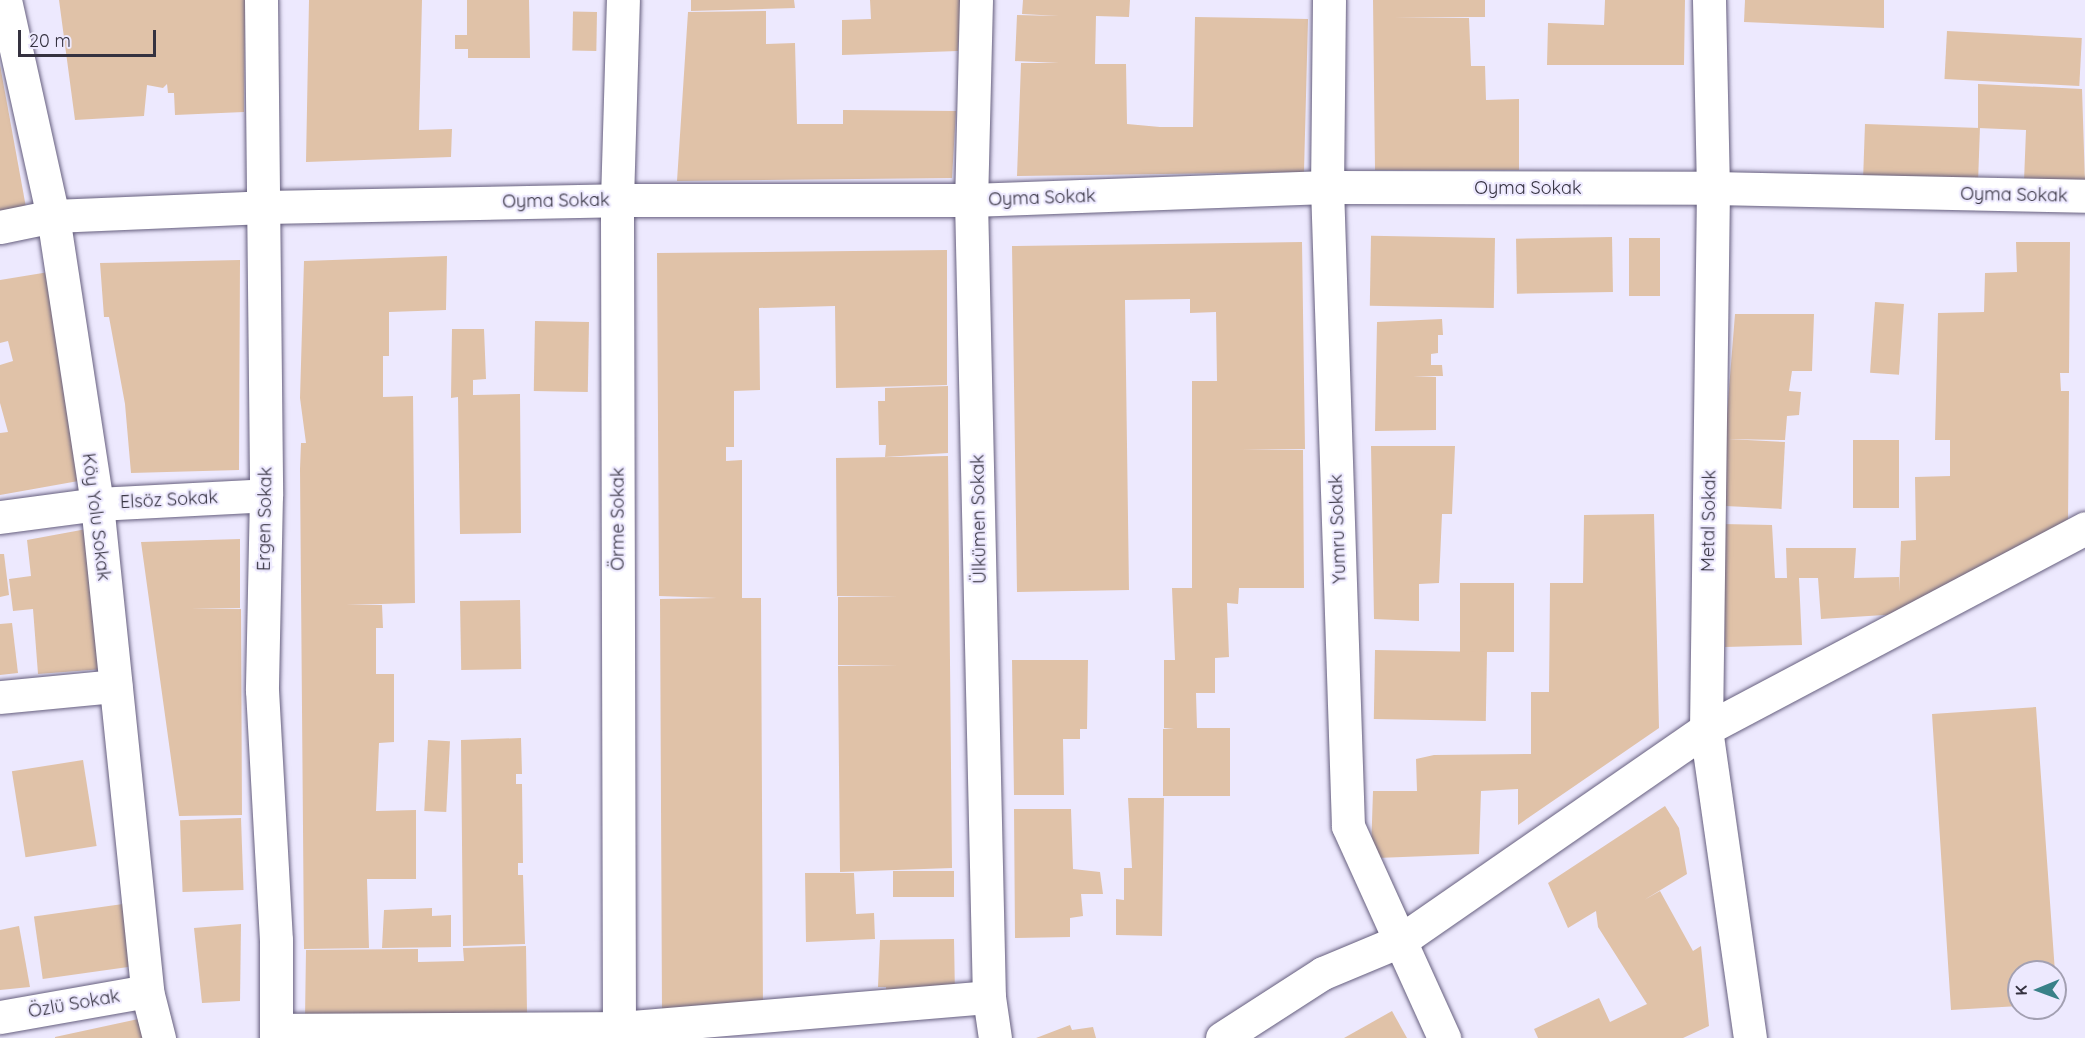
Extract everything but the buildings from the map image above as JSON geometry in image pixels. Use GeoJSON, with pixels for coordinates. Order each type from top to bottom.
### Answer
{"type":"FeatureCollection","features":[{"type":"Feature","properties":{"kind":"street","name":"Köy Yolu Sokak"},"geometry":{"type":"LineString","coordinates":[[5,0],[53,216],[97,504],[147,990],[159,1038]]}},
{"type":"Feature","properties":{"kind":"street","name":"Ergen Sokak"},"geometry":{"type":"LineString","coordinates":[[261,0],[267,495],[262,690],[277,1034]]}},
{"type":"Feature","properties":{"kind":"street","name":"Örme Sokak"},"geometry":{"type":"LineString","coordinates":[[619,1033],[617,200],[623,0]]}},
{"type":"Feature","properties":{"kind":"street","name":"Ülkümen Sokak"},"geometry":{"type":"LineString","coordinates":[[976,0],[971,200],[989,997],[995,1038]]}},
{"type":"Feature","properties":{"kind":"street","name":"Yumru Sokak"},"geometry":{"type":"LineString","coordinates":[[1329,0],[1327,187],[1348,826],[1444,1038]]}},
{"type":"Feature","properties":{"kind":"street","name":"Metal Sokak"},"geometry":{"type":"LineString","coordinates":[[1709,0],[1713,188],[1706,729],[1750,1038]]}},
{"type":"Feature","properties":{"kind":"street","name":"Oyma Sokak"},"geometry":{"type":"LineString","coordinates":[[0,227],[53,216],[264,207],[617,200],[971,200],[1327,187],[1713,188],[2085,196]]}},
{"type":"Feature","properties":{"kind":"street","name":"Elsöz Sokak"},"geometry":{"type":"LineString","coordinates":[[0,517],[97,504],[267,495]]}},
{"type":"Feature","properties":{"kind":"street"},"geometry":{"type":"LineString","coordinates":[[1222,1038],[1323,973],[1400,941],[1706,729],[2085,528]]}},
{"type":"Feature","properties":{"kind":"street"},"geometry":{"type":"LineString","coordinates":[[0,697],[115,686]]}},
{"type":"Feature","properties":{"kind":"street","name":"Özlü Sokak"},"geometry":{"type":"LineString","coordinates":[[0,1017],[147,990]]}},
{"type":"Feature","properties":{"kind":"street"},"geometry":{"type":"LineString","coordinates":[[277,1034],[619,1033],[989,997]]}}]}
